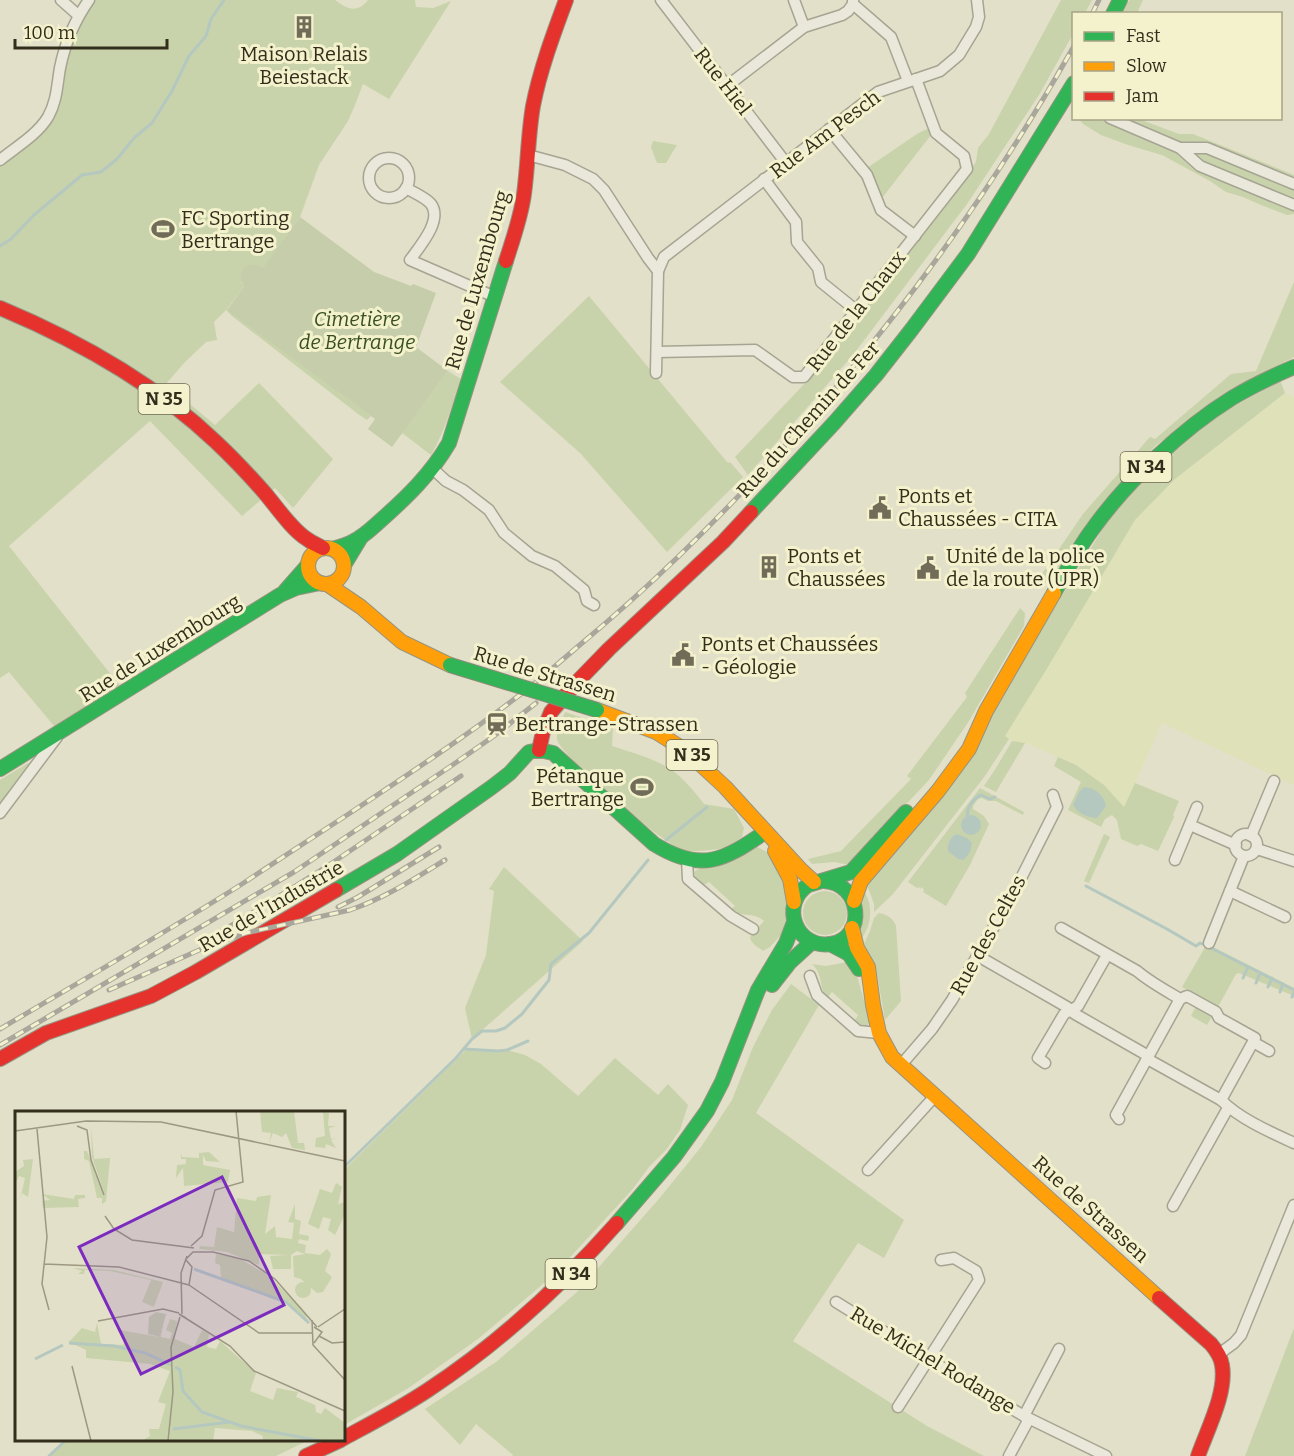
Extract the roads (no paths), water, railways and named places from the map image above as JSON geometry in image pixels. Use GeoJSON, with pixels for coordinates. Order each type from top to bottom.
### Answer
{"type":"FeatureCollection","features":[{"type":"Feature","properties":{"kind":"main road","name":"Rue de Luxembourg"},"geometry":{"type":"LineString","coordinates":[[327,548],[350,543],[361,537],[413,492],[433,469],[449,443],[516,230],[524,195],[533,108],[547,53],[566,0]]}},
{"type":"Feature","properties":{"kind":"main road","name":"Rue du Chemin de Fer"},"geometry":{"type":"LineString","coordinates":[[539,750],[551,712],[576,683],[723,542],[834,423],[891,357],[968,254],[1069,100]]}},
{"type":"Feature","properties":{"kind":"main road","name":"N 35"},"geometry":{"type":"LineString","coordinates":[[0,308],[52,330],[94,352],[157,393],[203,430],[253,479],[297,531],[327,548]]}},
{"type":"Feature","properties":{"kind":"main road","name":"N 34"},"geometry":{"type":"LineString","coordinates":[[852,928],[856,910],[854,901],[861,881],[938,791],[969,749],[986,711],[1090,532],[1123,490],[1184,433],[1208,415],[1240,394],[1294,367]]}},
{"type":"Feature","properties":{"kind":"main road","name":"N 35"},"geometry":{"type":"LineString","coordinates":[[297,531],[309,561]]}},
{"type":"Feature","properties":{"kind":"main road","name":"Rue de Luxembourg"},"geometry":{"type":"LineString","coordinates":[[343,568],[361,537]]}},
{"type":"Feature","properties":{"kind":"main road"},"geometry":{"type":"LineString","coordinates":[[327,548],[338,552],[342,558],[343,568],[337,580],[323,584],[311,577],[309,561],[314,552],[327,548]]}},
{"type":"Feature","properties":{"kind":"main road","name":"Rue de Luxembourg"},"geometry":{"type":"LineString","coordinates":[[280,595],[309,561]]}},
{"type":"Feature","properties":{"kind":"main road","name":"Rue de Strassen"},"geometry":{"type":"LineString","coordinates":[[343,568],[351,590],[361,607]]}},
{"type":"Feature","properties":{"kind":"main road","name":"Rue de Luxembourg"},"geometry":{"type":"LineString","coordinates":[[0,769],[280,595],[296,588],[323,584]]}},
{"type":"Feature","properties":{"kind":"main road","name":"Rue de Strassen"},"geometry":{"type":"LineString","coordinates":[[323,584],[361,607],[402,642],[433,658],[597,710],[656,732],[685,750],[725,787],[765,832],[819,882]]}},
{"type":"Feature","properties":{"kind":"main road","name":"N 34"},"geometry":{"type":"LineString","coordinates":[[345,1437],[438,1384],[494,1343],[550,1294],[603,1241],[696,1128],[717,1091],[759,987],[786,942],[794,922],[792,912],[798,894],[805,887],[843,877],[851,872],[929,787],[986,711]]}},
{"type":"Feature","properties":{"kind":"main road"},"geometry":{"type":"LineString","coordinates":[[539,750],[553,753],[654,844],[674,856],[687,860],[706,861],[721,858],[741,849],[765,832]]}},
{"type":"Feature","properties":{"kind":"main road","name":"Rue de l'Industrie"},"geometry":{"type":"LineString","coordinates":[[0,1059],[46,1033],[151,996],[196,972],[397,854],[492,787],[510,773],[529,752],[539,750]]}},
{"type":"Feature","properties":{"kind":"main road","name":"Rue de Strassen"},"geometry":{"type":"LineString","coordinates":[[765,832],[790,879],[794,902]]}},
{"type":"Feature","properties":{"kind":"main road"},"geometry":{"type":"LineString","coordinates":[[819,882],[833,882],[842,886],[850,893],[854,901]]}},
{"type":"Feature","properties":{"kind":"main road"},"geometry":{"type":"LineString","coordinates":[[794,922],[804,937],[820,945],[837,942],[852,928]]}},
{"type":"Feature","properties":{"kind":"main road","name":"Rue de Strassen"},"geometry":{"type":"LineString","coordinates":[[852,928],[857,948],[868,967],[879,1033],[892,1057],[1120,1261],[1211,1344],[1219,1354]]}},
{"type":"Feature","properties":{"kind":"main road","name":"N 34"},"geometry":{"type":"LineString","coordinates":[[735,1048],[782,971],[798,953],[812,942]]}},
{"type":"Feature","properties":{"kind":"main road","name":"Rue de Strassen"},"geometry":{"type":"LineString","coordinates":[[830,944],[849,954],[858,966],[873,1005]]}},
{"type":"Feature","properties":{"kind":"main road"},"geometry":{"type":"LineString","coordinates":[[1198,1456],[1220,1390],[1222,1365],[1219,1354]]}},
{"type":"Feature","properties":{"kind":"main road","name":"N 34"},"geometry":{"type":"LineString","coordinates":[[306,1456],[338,1441]]}},
{"type":"Feature","properties":{"kind":"street"},"geometry":{"type":"LineString","coordinates":[[61,0],[78,15]]}},
{"type":"Feature","properties":{"kind":"street"},"geometry":{"type":"LineString","coordinates":[[0,160],[38,130],[48,117],[56,100],[63,53],[78,15],[89,0]]}},
{"type":"Feature","properties":{"kind":"street","name":"Rue Hiel"},"geometry":{"type":"LineString","coordinates":[[661,0],[786,163]]}},
{"type":"Feature","properties":{"kind":"street"},"geometry":{"type":"LineString","coordinates":[[794,0],[804,27]]}},
{"type":"Feature","properties":{"kind":"street","name":"Rue Am Pesch"},"geometry":{"type":"LineString","coordinates":[[658,271],[664,257],[878,92],[940,71],[959,55],[976,27],[979,16],[977,0]]}},
{"type":"Feature","properties":{"kind":"street"},"geometry":{"type":"LineString","coordinates":[[727,86],[804,27],[842,15],[848,11],[853,2],[891,37],[912,80]]}},
{"type":"Feature","properties":{"kind":"street","name":"Rue de la Chaux"},"geometry":{"type":"LineString","coordinates":[[657,352],[755,350],[793,377],[804,377],[967,169],[964,156],[936,133],[912,80]]}},
{"type":"Feature","properties":{"kind":"street"},"geometry":{"type":"LineString","coordinates":[[1115,120],[1180,148],[1200,166],[1294,205]]}},
{"type":"Feature","properties":{"kind":"street","name":"Rue de la Chaux"},"geometry":{"type":"LineString","coordinates":[[829,129],[867,175],[881,210],[915,236]]}},
{"type":"Feature","properties":{"kind":"street"},"geometry":{"type":"LineString","coordinates":[[1180,148],[1207,148],[1294,184]]}},
{"type":"Feature","properties":{"kind":"street"},"geometry":{"type":"LineString","coordinates":[[528,155],[566,165],[593,179],[604,190],[658,271],[656,373]]}},
{"type":"Feature","properties":{"kind":"street"},"geometry":{"type":"LineString","coordinates":[[764,180],[796,222],[797,242],[818,268],[821,282],[857,311]]}},
{"type":"Feature","properties":{"kind":"street"},"geometry":{"type":"LineString","coordinates":[[406,188],[432,205],[435,213],[434,221],[410,260],[495,297]]}},
{"type":"Feature","properties":{"kind":"street"},"geometry":{"type":"LineString","coordinates":[[433,469],[446,481],[463,490],[489,510],[504,533],[532,556],[555,566],[585,590],[587,601],[594,605]]}},
{"type":"Feature","properties":{"kind":"street","name":"Rue de Luxembourg"},"geometry":{"type":"LineString","coordinates":[[0,813],[59,733]]}},
{"type":"Feature","properties":{"kind":"street"},"geometry":{"type":"LineString","coordinates":[[1251,836],[1274,781]]}},
{"type":"Feature","properties":{"kind":"street","name":"Rue des Celtes"},"geometry":{"type":"LineString","coordinates":[[901,1065],[932,1029],[978,956],[1057,807],[1053,795]]}},
{"type":"Feature","properties":{"kind":"street"},"geometry":{"type":"LineString","coordinates":[[1175,860],[1197,807]]}},
{"type":"Feature","properties":{"kind":"street"},"geometry":{"type":"LineString","coordinates":[[1190,825],[1236,844],[1239,853],[1244,856],[1251,855],[1257,849],[1257,842],[1251,836],[1241,836],[1236,844]]}},
{"type":"Feature","properties":{"kind":"street"},"geometry":{"type":"LineString","coordinates":[[1257,849],[1294,861]]}},
{"type":"Feature","properties":{"kind":"street"},"geometry":{"type":"LineString","coordinates":[[1209,943],[1244,856]]}},
{"type":"Feature","properties":{"kind":"street"},"geometry":{"type":"LineString","coordinates":[[687,860],[688,879],[731,916],[753,929]]}},
{"type":"Feature","properties":{"kind":"street"},"geometry":{"type":"LineString","coordinates":[[1230,891],[1285,917]]}},
{"type":"Feature","properties":{"kind":"street"},"geometry":{"type":"LineString","coordinates":[[1061,928],[1137,971],[1147,980],[1180,999]]}},
{"type":"Feature","properties":{"kind":"street"},"geometry":{"type":"LineString","coordinates":[[1045,1063],[1038,1059],[1064,1014],[1078,1006],[1107,955]]}},
{"type":"Feature","properties":{"kind":"street"},"geometry":{"type":"LineString","coordinates":[[978,956],[1067,1006],[1074,1014],[1145,1054],[1151,1061],[1271,1132],[1294,1143]]}},
{"type":"Feature","properties":{"kind":"street"},"geometry":{"type":"LineString","coordinates":[[810,976],[817,995],[858,1031],[879,1033]]}},
{"type":"Feature","properties":{"kind":"street"},"geometry":{"type":"LineString","coordinates":[[1119,1119],[1116,1115],[1180,999],[1187,996],[1216,1012],[1219,1018],[1255,1038],[1225,1104],[1173,1206]]}},
{"type":"Feature","properties":{"kind":"street"},"geometry":{"type":"LineString","coordinates":[[1253,1042],[1269,1051]]}},
{"type":"Feature","properties":{"kind":"street"},"geometry":{"type":"LineString","coordinates":[[868,1170],[935,1096]]}},
{"type":"Feature","properties":{"kind":"street"},"geometry":{"type":"LineString","coordinates":[[1219,1354],[1234,1343],[1240,1335],[1294,1205]]}},
{"type":"Feature","properties":{"kind":"street"},"geometry":{"type":"LineString","coordinates":[[898,1407],[979,1280],[976,1271],[954,1258],[941,1260]]}},
{"type":"Feature","properties":{"kind":"street","name":"Rue Michel Rodange"},"geometry":{"type":"LineString","coordinates":[[836,1302],[1027,1417],[1106,1456]]}},
{"type":"Feature","properties":{"kind":"street"},"geometry":{"type":"LineString","coordinates":[[1027,1417],[1059,1349]]}},
{"type":"Feature","properties":{"kind":"street","name":"Rue Michel Rodange"},"geometry":{"type":"LineString","coordinates":[[1009,1456],[1027,1417]]}},
{"type":"Feature","properties":{"kind":"waterway"},"geometry":{"type":"LineString","coordinates":[[0,246],[11,239],[34,215],[82,175],[101,172],[152,123],[172,91],[189,56],[206,36],[211,19],[224,0]]}},
{"type":"Feature","properties":{"kind":"waterway"},"geometry":{"type":"LineString","coordinates":[[968,817],[969,807],[978,796],[990,799],[995,797]]}},
{"type":"Feature","properties":{"kind":"waterway"},"geometry":{"type":"LineString","coordinates":[[666,840],[707,807]]}},
{"type":"Feature","properties":{"kind":"waterway"},"geometry":{"type":"LineString","coordinates":[[345,1166],[456,1058],[472,1039],[482,1031],[496,1031],[505,1028],[522,1014],[549,980],[551,964],[589,933],[648,860]]}},
{"type":"Feature","properties":{"kind":"waterway"},"geometry":{"type":"LineString","coordinates":[[1086,886],[1196,946],[1202,944]]}},
{"type":"Feature","properties":{"kind":"waterway"},"geometry":{"type":"LineString","coordinates":[[1207,946],[1294,990]]}},
{"type":"Feature","properties":{"kind":"waterway"},"geometry":{"type":"LineString","coordinates":[[1243,978],[1248,967]]}},
{"type":"Feature","properties":{"kind":"waterway"},"geometry":{"type":"LineString","coordinates":[[1256,983],[1260,973]]}},
{"type":"Feature","properties":{"kind":"waterway"},"geometry":{"type":"LineString","coordinates":[[1268,987],[1272,978]]}},
{"type":"Feature","properties":{"kind":"waterway"},"geometry":{"type":"LineString","coordinates":[[1280,992],[1283,984]]}},
{"type":"Feature","properties":{"kind":"waterway"},"geometry":{"type":"LineString","coordinates":[[1292,997],[1294,993]]}},
{"type":"Feature","properties":{"kind":"waterway"},"geometry":{"type":"LineString","coordinates":[[464,1049],[507,1050],[528,1041]]}},
{"type":"Feature","properties":{"kind":"waterway"},"geometry":{"type":"LineString","coordinates":[[49,1456],[65,1441]]}},
{"type":"Feature","properties":{"kind":"railway"},"geometry":{"type":"LineString","coordinates":[[1093,12],[1099,0]]}},
{"type":"Feature","properties":{"kind":"railway"},"geometry":{"type":"LineString","coordinates":[[0,1029],[212,903],[417,769],[530,687],[641,591],[680,555],[791,439],[895,314],[990,183],[1072,49]]}},
{"type":"Feature","properties":{"kind":"railway"},"geometry":{"type":"LineString","coordinates":[[0,1045],[294,872],[494,736],[536,703]]}},
{"type":"Feature","properties":{"kind":"railway"},"geometry":{"type":"LineString","coordinates":[[204,942],[329,865],[461,776]]}},
{"type":"Feature","properties":{"kind":"railway"},"geometry":{"type":"LineString","coordinates":[[338,907],[439,847]]}},
{"type":"Feature","properties":{"kind":"railway"},"geometry":{"type":"LineString","coordinates":[[109,990],[206,947],[246,933],[350,910],[363,905],[399,888],[445,860]]}},
{"type":"Feature","properties":{"kind":"place","name":"Maison Relais Beiestack"},"geometry":{"type":"Point","coordinates":[304,27]}},
{"type":"Feature","properties":{"kind":"place","name":"FC Sporting Bertrange"},"geometry":{"type":"Point","coordinates":[163,229]}},
{"type":"Feature","properties":{"kind":"place","name":"Ponts et Chaussées - CITA"},"geometry":{"type":"Point","coordinates":[880,508]}},
{"type":"Feature","properties":{"kind":"place","name":"Ponts et Chaussées"},"geometry":{"type":"Point","coordinates":[769,567]}},
{"type":"Feature","properties":{"kind":"place","name":"Unité de la police de la route (UPR)"},"geometry":{"type":"Point","coordinates":[928,568]}},
{"type":"Feature","properties":{"kind":"place","name":"Ponts et Chaussées - Géologie"},"geometry":{"type":"Point","coordinates":[683,655]}},
{"type":"Feature","properties":{"kind":"place","name":"Bertrange-Strassen"},"geometry":{"type":"Point","coordinates":[497,724]}},
{"type":"Feature","properties":{"kind":"place","name":"Pétanque Bertrange"},"geometry":{"type":"Point","coordinates":[642,787]}},
{"type":"Feature","properties":{"kind":"park label","name":"Cimetière de Bertrange"},"geometry":{"type":"Point","coordinates":[357,330]}}]}
